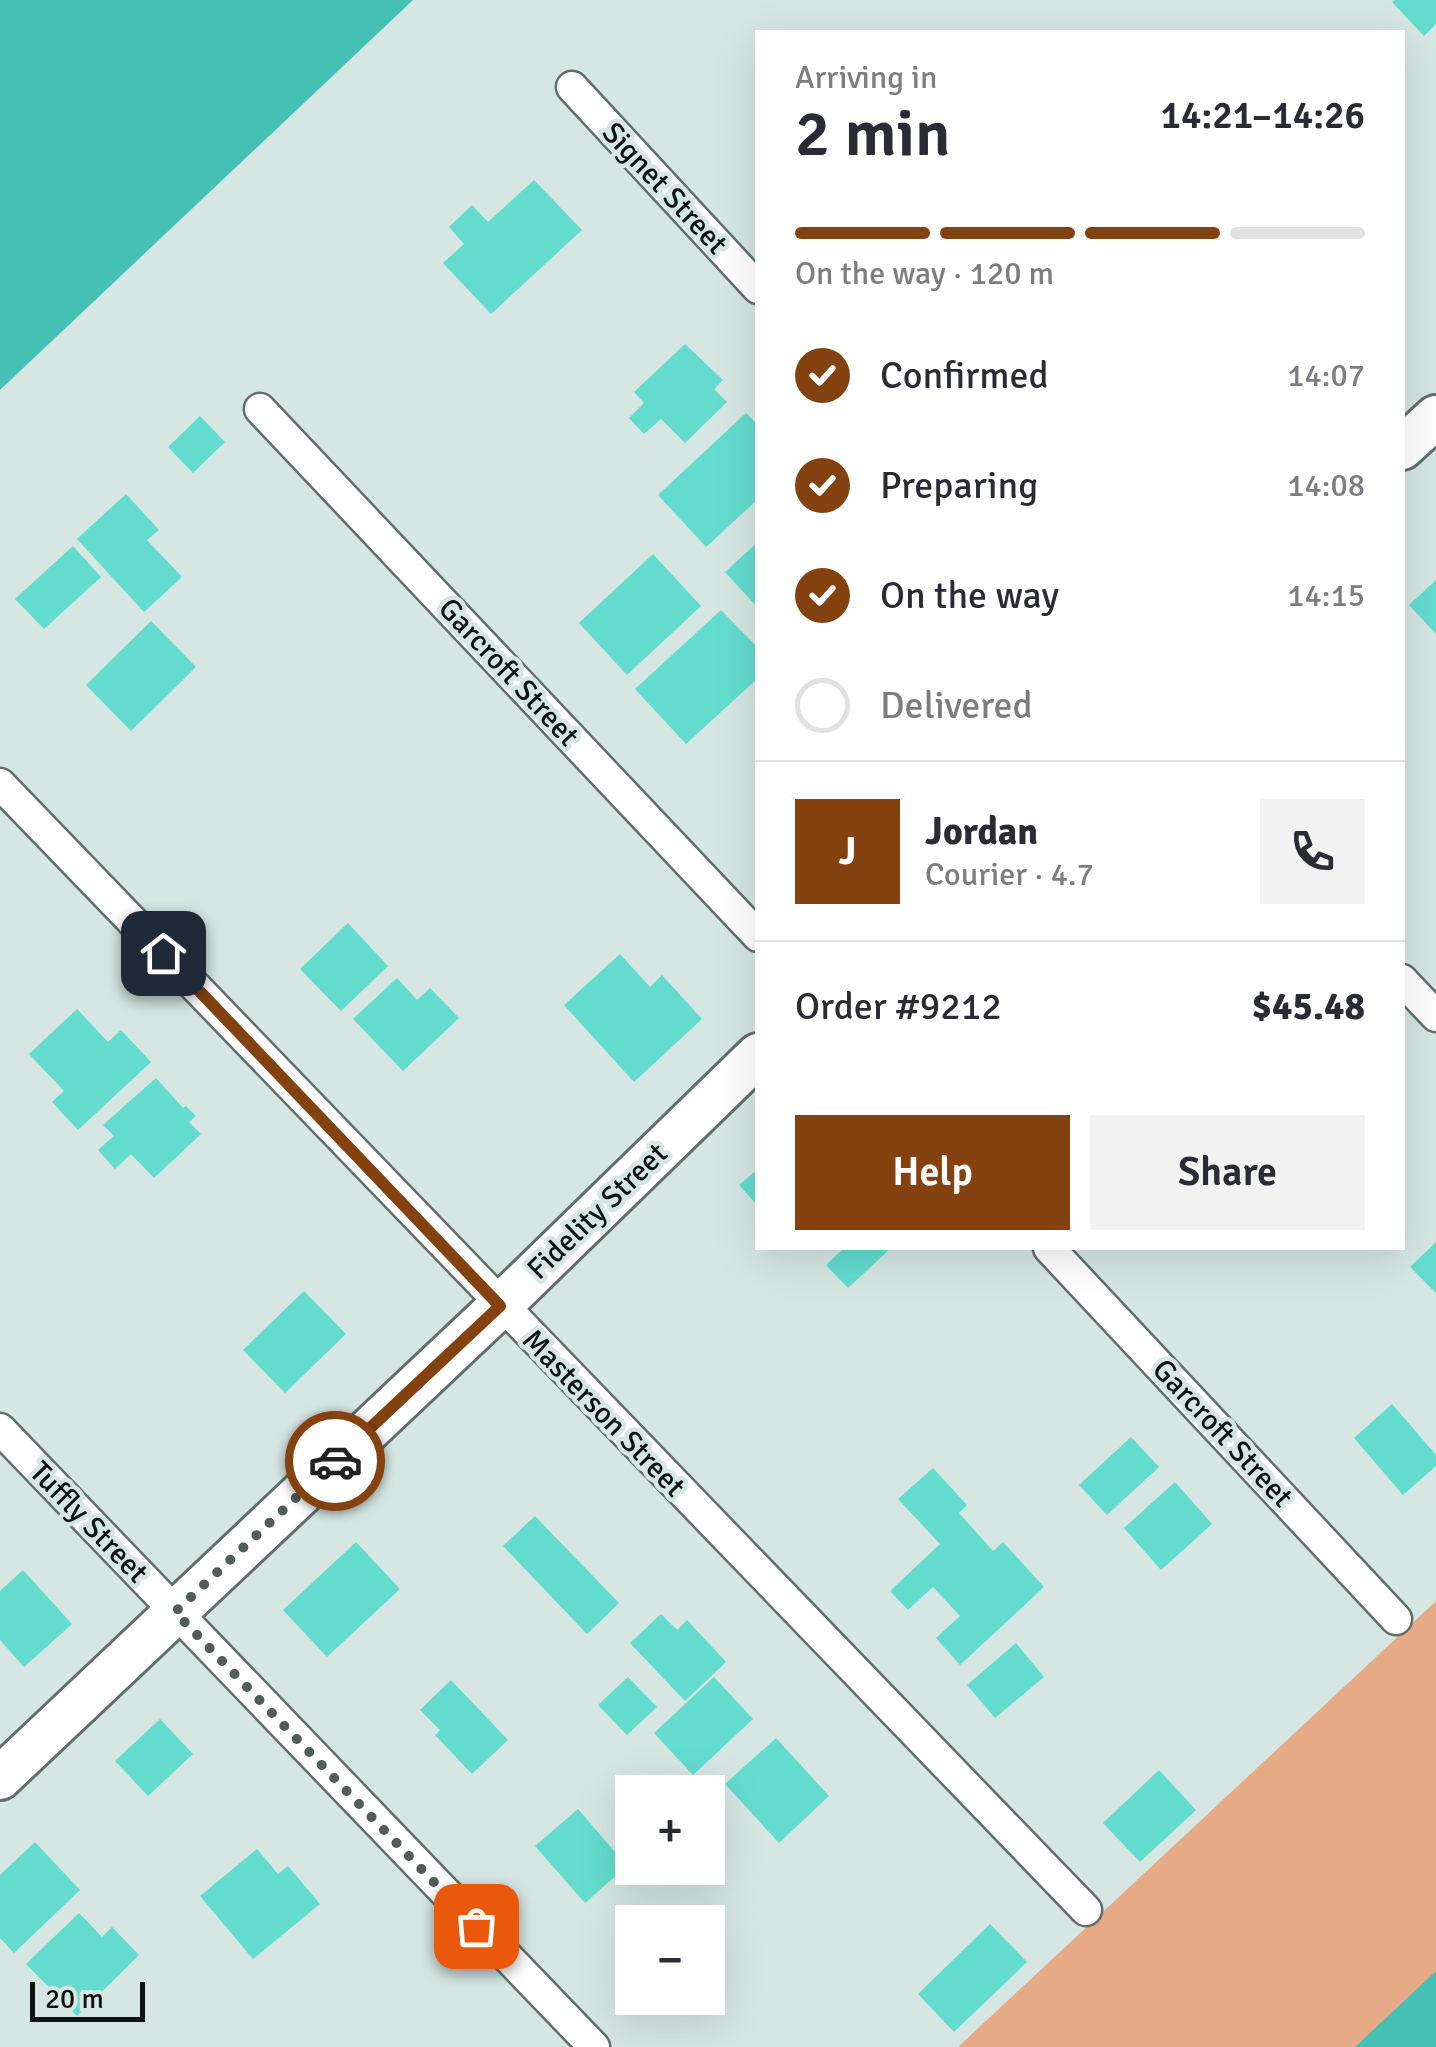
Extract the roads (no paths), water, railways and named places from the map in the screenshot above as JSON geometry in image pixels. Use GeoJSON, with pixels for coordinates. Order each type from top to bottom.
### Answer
{"type":"FeatureCollection","features":[{"type":"Feature","properties":{"kind":"main road"},"geometry":{"type":"LineString","coordinates":[[1405,445],[1436,417]]}},
{"type":"Feature","properties":{"kind":"main road","name":"Fidelity Street"},"geometry":{"type":"LineString","coordinates":[[0,1778],[500,1306],[755,1057]]}},
{"type":"Feature","properties":{"kind":"street","name":"Signet Street"},"geometry":{"type":"LineString","coordinates":[[572,87],[755,285]]}},
{"type":"Feature","properties":{"kind":"street","name":"Garcroft Street"},"geometry":{"type":"LineString","coordinates":[[260,409],[755,933]]}},
{"type":"Feature","properties":{"kind":"street","name":"Masterson Street"},"geometry":{"type":"LineString","coordinates":[[0,784],[1086,1910]]}},
{"type":"Feature","properties":{"kind":"street"},"geometry":{"type":"LineString","coordinates":[[1405,983],[1436,1016]]}},
{"type":"Feature","properties":{"kind":"street","name":"Garcroft Street"},"geometry":{"type":"LineString","coordinates":[[1051,1250],[1396,1619]]}},
{"type":"Feature","properties":{"kind":"street","name":"Tuffly Street"},"geometry":{"type":"LineString","coordinates":[[0,1429],[594,2047]]}},
{"type":"Feature","properties":{"kind":"water"},"geometry":{"type":"Polygon","coordinates":[[[0,0],[413,0],[0,390],[0,0]]]}},
{"type":"Feature","properties":{"kind":"water"},"geometry":{"type":"Polygon","coordinates":[[[1436,1971],[1436,2047],[1355,2047],[1436,1971]]]}}]}
